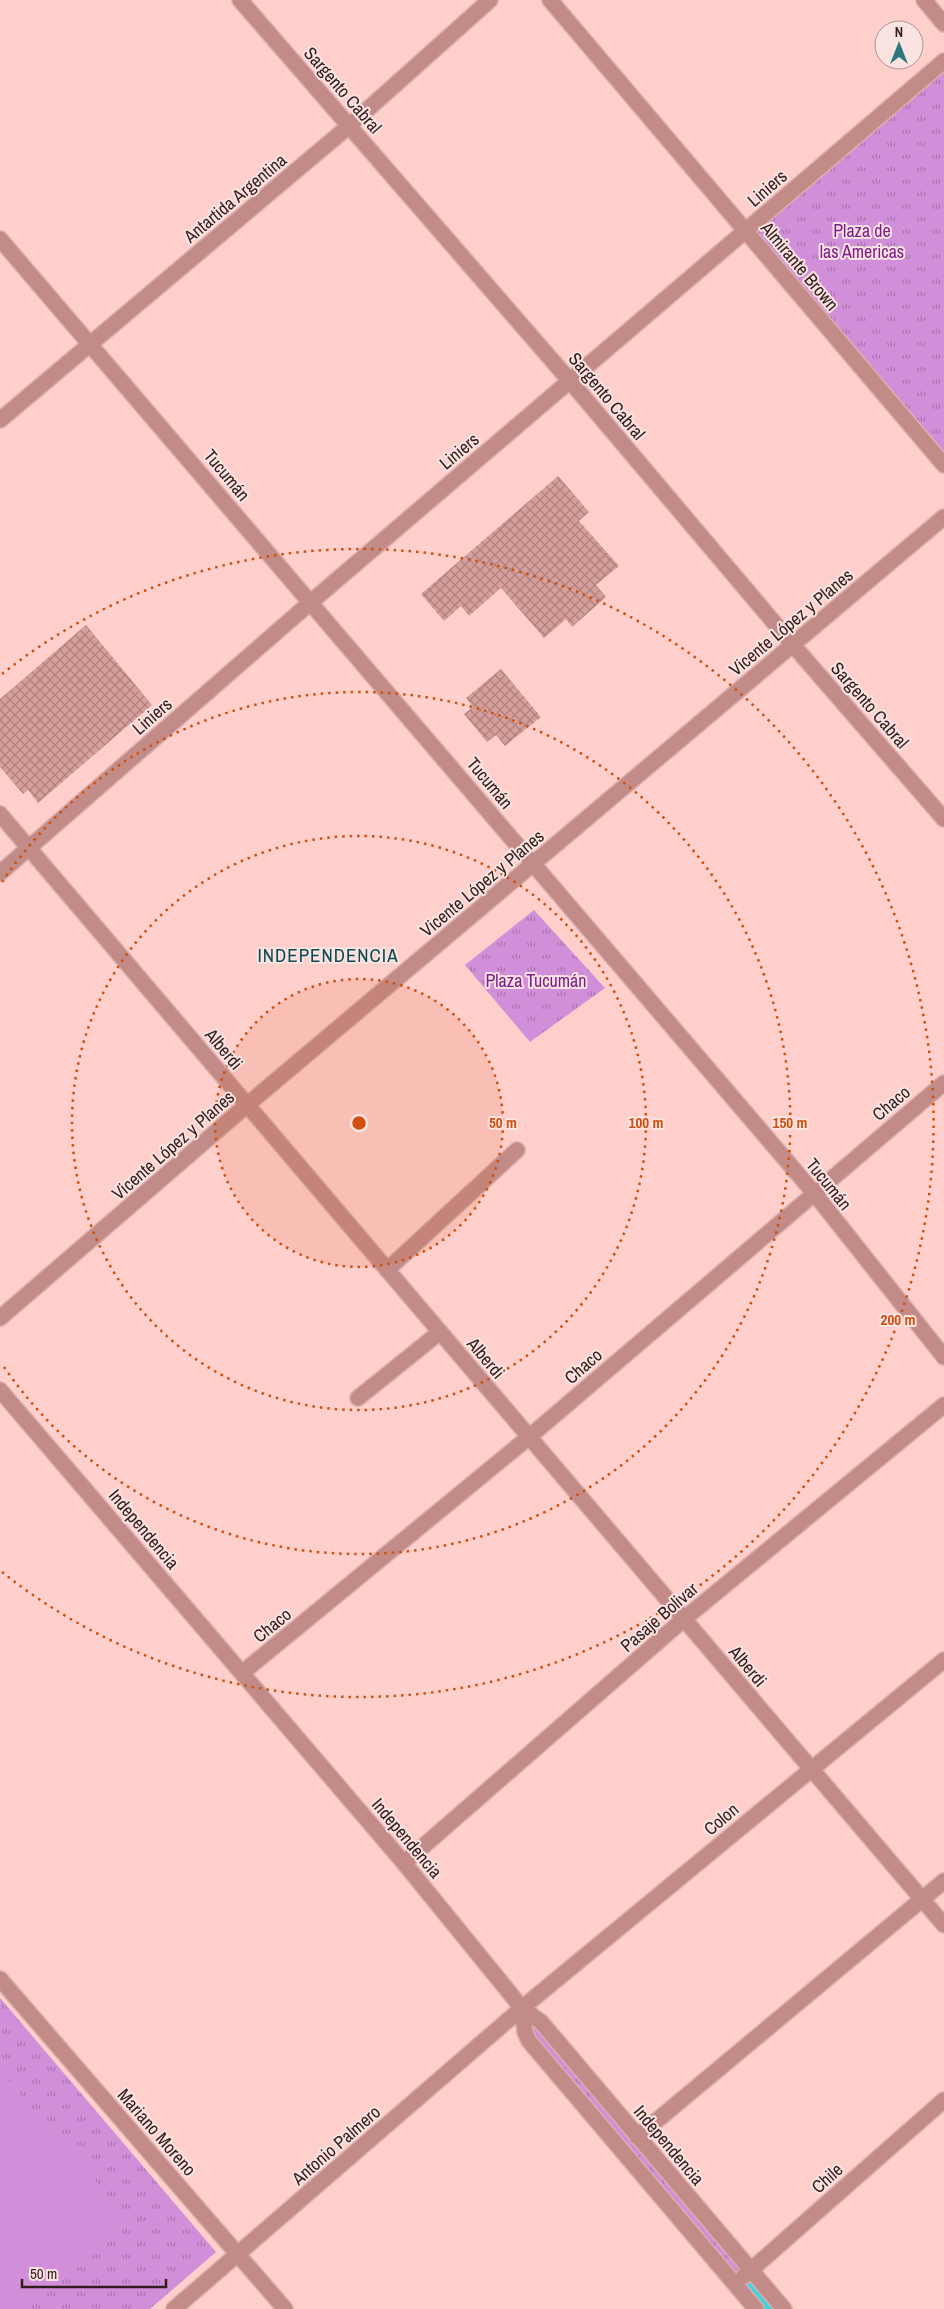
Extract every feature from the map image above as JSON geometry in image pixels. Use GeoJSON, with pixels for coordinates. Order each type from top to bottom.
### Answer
{"type":"FeatureCollection","features":[{"type":"Feature","properties":{"kind":"street","name":"Sargento Cabral"},"geometry":{"type":"LineString","coordinates":[[240,0],[570,381],[793,645],[944,819]]}},
{"type":"Feature","properties":{"kind":"street","name":"Antartida Argentina"},"geometry":{"type":"LineString","coordinates":[[0,420],[349,126],[490,0]]}},
{"type":"Feature","properties":{"kind":"street","name":"Almirante Brown"},"geometry":{"type":"LineString","coordinates":[[550,0],[944,464]]}},
{"type":"Feature","properties":{"kind":"street"},"geometry":{"type":"LineString","coordinates":[[924,0],[944,24]]}},
{"type":"Feature","properties":{"kind":"street","name":"Liniers"},"geometry":{"type":"LineString","coordinates":[[0,873],[311,602],[944,61]]}},
{"type":"Feature","properties":{"kind":"street","name":"Tucumán"},"geometry":{"type":"LineString","coordinates":[[0,238],[814,1193],[944,1357]]}},
{"type":"Feature","properties":{"kind":"street","name":"Vicente López y Planes"},"geometry":{"type":"LineString","coordinates":[[0,1318],[247,1105],[944,517]]}},
{"type":"Feature","properties":{"kind":"street","name":"Alberdi"},"geometry":{"type":"LineString","coordinates":[[0,814],[944,1925]]}},
{"type":"Feature","properties":{"kind":"street","name":"Chaco"},"geometry":{"type":"LineString","coordinates":[[242,1673],[529,1437],[944,1082]]}},
{"type":"Feature","properties":{"kind":"street"},"geometry":{"type":"LineString","coordinates":[[387,1270],[517,1150]]}},
{"type":"Feature","properties":{"kind":"street"},"geometry":{"type":"LineString","coordinates":[[358,1398],[440,1332]]}},
{"type":"Feature","properties":{"kind":"street","name":"Independencia"},"geometry":{"type":"LineString","coordinates":[[0,1390],[404,1863],[522,2008],[541,2022],[784,2309]]}},
{"type":"Feature","properties":{"kind":"street","name":"Pasaje Bolivar"},"geometry":{"type":"LineString","coordinates":[[404,1863],[684,1619],[944,1406]]}},
{"type":"Feature","properties":{"kind":"street","name":"Colon"},"geometry":{"type":"LineString","coordinates":[[522,2008],[944,1660]]}},
{"type":"Feature","properties":{"kind":"street"},"geometry":{"type":"LineString","coordinates":[[637,2137],[944,1881]]}},
{"type":"Feature","properties":{"kind":"street","name":"Mariano Moreno"},"geometry":{"type":"LineString","coordinates":[[0,1978],[285,2309]]}},
{"type":"Feature","properties":{"kind":"street"},"geometry":{"type":"LineString","coordinates":[[522,2008],[525,2032],[529,2041],[756,2309]]}},
{"type":"Feature","properties":{"kind":"street","name":"Antonio Palmero"},"geometry":{"type":"LineString","coordinates":[[174,2309],[522,2008]]}},
{"type":"Feature","properties":{"kind":"street","name":"Chile"},"geometry":{"type":"LineString","coordinates":[[734,2284],[944,2100]]}},
{"type":"Feature","properties":{"kind":"green space","name":"Plaza de las Americas"},"geometry":{"type":"Polygon","coordinates":[[[944,61],[944,465],[746,231],[944,61]]]}},
{"type":"Feature","properties":{"kind":"green space","name":"Plaza Tucumán"},"geometry":{"type":"Polygon","coordinates":[[[534,910],[605,988],[530,1042],[465,965],[534,910]]]}},
{"type":"Feature","properties":{"kind":"green space"},"geometry":{"type":"Polygon","coordinates":[[[0,1998],[216,2252],[150,2309],[0,2309],[0,1998]]]}},
{"type":"Feature","properties":{"kind":"green space"},"geometry":{"type":"Polygon","coordinates":[[[533,2024],[778,2309],[765,2309],[534,2039],[533,2024]]]}},
{"type":"Feature","properties":{"kind":"green space"},"geometry":{"type":"Polygon","coordinates":[[[0,2071],[128,2218],[21,2309],[0,2309],[0,2071]]]}},
{"type":"Feature","properties":{"kind":"building"},"geometry":{"type":"Polygon","coordinates":[[[558,476],[589,512],[579,521],[619,566],[596,585],[606,597],[572,627],[566,619],[544,638],[501,588],[469,616],[461,606],[444,621],[421,594],[558,476]]]}},
{"type":"Feature","properties":{"kind":"building"},"geometry":{"type":"Polygon","coordinates":[[[86,625],[152,705],[38,803],[28,790],[23,794],[0,767],[0,699],[86,625]]]}},
{"type":"Feature","properties":{"kind":"building"},"geometry":{"type":"Polygon","coordinates":[[[501,669],[541,717],[505,746],[496,735],[487,742],[464,714],[473,707],[466,698],[501,669]]]}},
{"type":"Feature","properties":{"kind":"waterway"},"geometry":{"type":"LineString","coordinates":[[756,2288],[773,2309]]}},
{"type":"Feature","properties":{"kind":"district","name":"INDEPENDENCIA"},"geometry":{"type":"Point","coordinates":[328,955]}}]}
